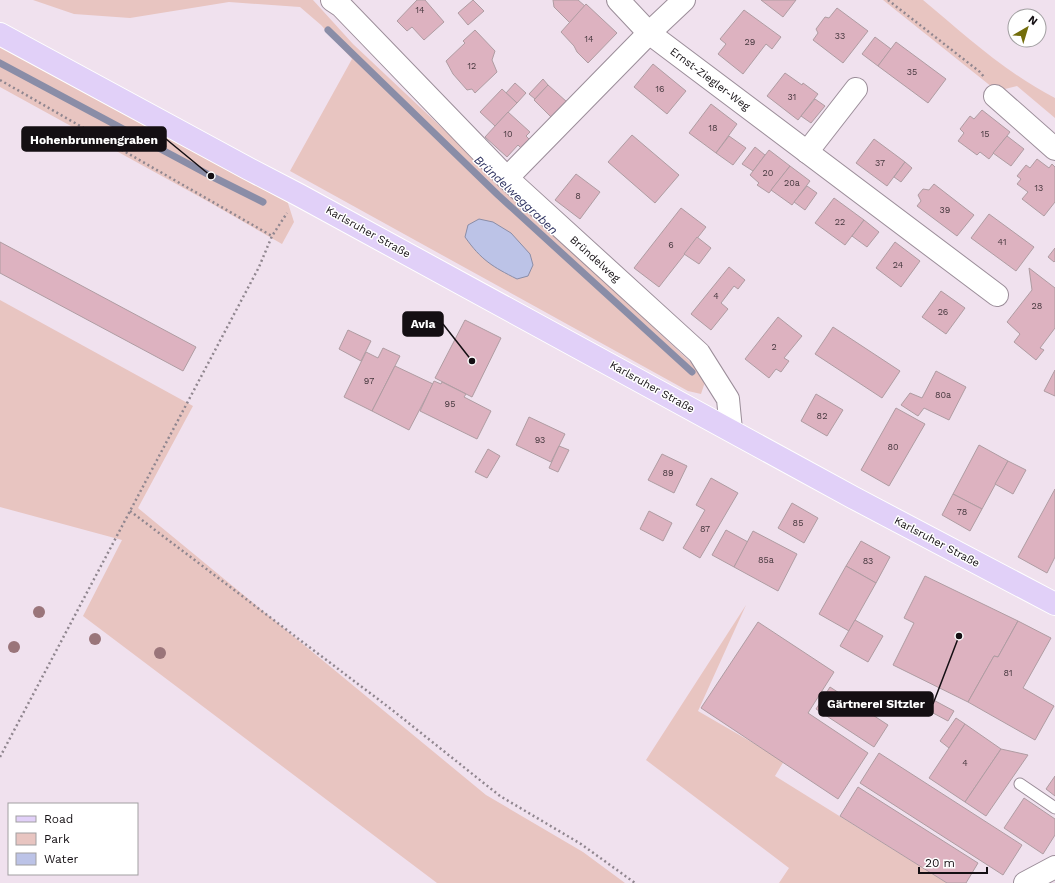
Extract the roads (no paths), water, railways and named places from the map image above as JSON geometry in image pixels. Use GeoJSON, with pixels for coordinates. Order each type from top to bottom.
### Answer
{"type":"FeatureCollection","features":[{"type":"Feature","properties":{"kind":"main road","name":"Karlsruher Straße"},"geometry":{"type":"LineString","coordinates":[[0,34],[299,195],[854,498],[1055,604]]}},
{"type":"Feature","properties":{"kind":"street","name":"Bründelweg"},"geometry":{"type":"LineString","coordinates":[[332,0],[341,6],[507,178],[699,353],[728,399],[731,430]]}},
{"type":"Feature","properties":{"kind":"street","name":"Ernst-Ziegler-Weg"},"geometry":{"type":"LineString","coordinates":[[618,0],[649,33],[997,296]]}},
{"type":"Feature","properties":{"kind":"street"},"geometry":{"type":"LineString","coordinates":[[507,178],[649,33],[684,0]]}},
{"type":"Feature","properties":{"kind":"street"},"geometry":{"type":"LineString","coordinates":[[807,152],[856,89]]}},
{"type":"Feature","properties":{"kind":"street"},"geometry":{"type":"LineString","coordinates":[[995,96],[1055,148]]}},
{"type":"Feature","properties":{"kind":"street"},"geometry":{"type":"LineString","coordinates":[[1025,883],[1055,868]]}},
{"type":"Feature","properties":{"kind":"lane"},"geometry":{"type":"LineString","coordinates":[[1020,784],[1055,808]]}},
{"type":"Feature","properties":{"kind":"water"},"geometry":{"type":"Polygon","coordinates":[[[479,219],[493,222],[511,233],[530,254],[533,265],[528,276],[517,279],[494,267],[476,252],[465,237],[468,225],[479,219]]]}},
{"type":"Feature","properties":{"kind":"waterway","name":"Bründelweggraben"},"geometry":{"type":"LineString","coordinates":[[328,30],[498,195],[692,372]]}},
{"type":"Feature","properties":{"kind":"waterway"},"geometry":{"type":"LineString","coordinates":[[0,63],[211,176],[263,202]]}},
{"type":"Feature","properties":{"kind":"place","name":"Hohenbrunnengraben"},"geometry":{"type":"Point","coordinates":[211,176]}},
{"type":"Feature","properties":{"kind":"place","name":"Avia"},"geometry":{"type":"Point","coordinates":[472,361]}},
{"type":"Feature","properties":{"kind":"place","name":"Gärtnerei Sitzler"},"geometry":{"type":"Point","coordinates":[959,636]}}]}
